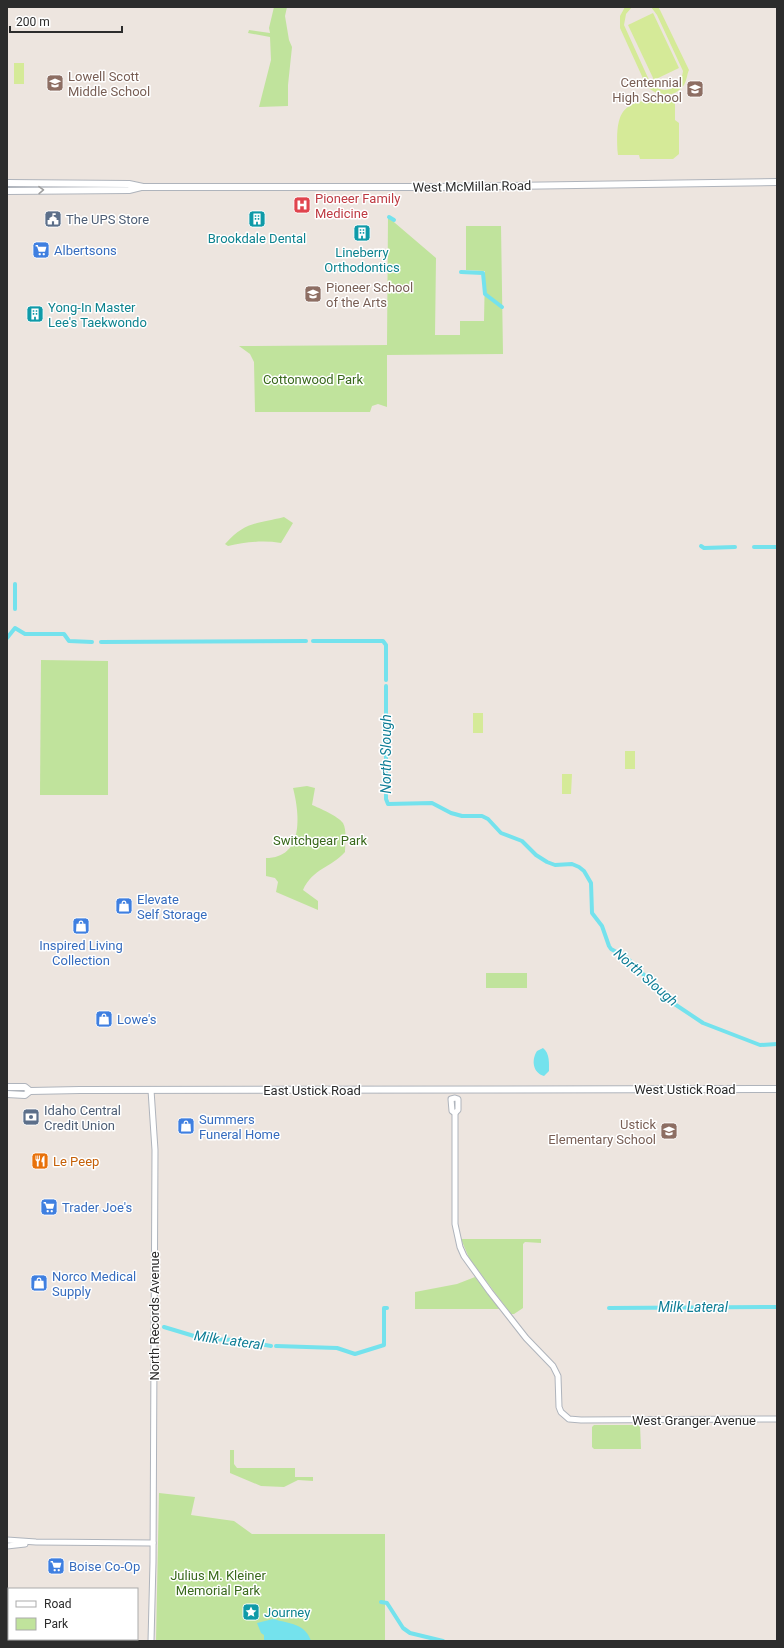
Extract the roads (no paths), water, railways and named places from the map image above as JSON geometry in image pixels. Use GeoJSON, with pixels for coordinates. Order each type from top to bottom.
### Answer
{"type":"FeatureCollection","features":[{"type":"Feature","properties":{"kind":"main road","name":"West McMillan Road"},"geometry":{"type":"LineString","coordinates":[[7,183],[129,184],[143,187],[441,187],[777,182]]}},
{"type":"Feature","properties":{"kind":"main road"},"geometry":{"type":"LineString","coordinates":[[97,184],[100,187],[120,187],[129,190]]}},
{"type":"Feature","properties":{"kind":"main road","name":"West McMillan Road"},"geometry":{"type":"LineString","coordinates":[[7,191],[129,190],[143,187]]}},
{"type":"Feature","properties":{"kind":"main road","name":"East Ustick Road"},"geometry":{"type":"LineString","coordinates":[[7,1087],[25,1087],[30,1091]]}},
{"type":"Feature","properties":{"kind":"main road","name":"East Ustick Road"},"geometry":{"type":"LineString","coordinates":[[7,1094],[26,1094],[30,1091],[594,1089]]}},
{"type":"Feature","properties":{"kind":"main road","name":"West Ustick Road"},"geometry":{"type":"LineString","coordinates":[[594,1089],[777,1089]]}},
{"type":"Feature","properties":{"kind":"street","name":"North Records Avenue"},"geometry":{"type":"LineString","coordinates":[[151,1090],[155,1130],[154,1543],[151,1641]]}},
{"type":"Feature","properties":{"kind":"street","name":"West Granger Avenue"},"geometry":{"type":"LineString","coordinates":[[455,1113],[455,1224],[460,1247],[464,1256],[490,1292],[526,1338],[553,1366],[558,1376],[559,1407],[565,1417],[574,1420],[777,1420]]}},
{"type":"Feature","properties":{"kind":"street"},"geometry":{"type":"LineString","coordinates":[[7,1540],[36,1542],[154,1543]]}},
{"type":"Feature","properties":{"kind":"street"},"geometry":{"type":"LineString","coordinates":[[7,1546],[36,1542]]}},
{"type":"Feature","properties":{"kind":"water"},"geometry":{"type":"Polygon","coordinates":[[[543,1048],[547,1053],[549,1062],[549,1071],[544,1076],[537,1072],[534,1066],[534,1058],[537,1051],[543,1048]]]}},
{"type":"Feature","properties":{"kind":"water"},"geometry":{"type":"Polygon","coordinates":[[[273,1619],[301,1627],[311,1641],[264,1641],[264,1635],[261,1633],[257,1623],[273,1619]]]}},
{"type":"Feature","properties":{"kind":"waterway"},"geometry":{"type":"LineString","coordinates":[[389,217],[394,220]]}},
{"type":"Feature","properties":{"kind":"waterway"},"geometry":{"type":"LineString","coordinates":[[461,272],[483,273],[485,294],[502,307]]}},
{"type":"Feature","properties":{"kind":"waterway"},"geometry":{"type":"LineString","coordinates":[[701,546],[704,548],[735,547]]}},
{"type":"Feature","properties":{"kind":"waterway"},"geometry":{"type":"LineString","coordinates":[[754,547],[777,547]]}},
{"type":"Feature","properties":{"kind":"waterway","name":"North Slough"},"geometry":{"type":"LineString","coordinates":[[15,584],[15,609]]}},
{"type":"Feature","properties":{"kind":"waterway","name":"North Slough"},"geometry":{"type":"LineString","coordinates":[[7,638],[15,628],[25,634],[64,634],[69,641],[92,642]]}},
{"type":"Feature","properties":{"kind":"waterway","name":"North Slough"},"geometry":{"type":"LineString","coordinates":[[101,642],[306,641]]}},
{"type":"Feature","properties":{"kind":"waterway","name":"North Slough"},"geometry":{"type":"LineString","coordinates":[[313,641],[383,641],[386,645],[386,680]]}},
{"type":"Feature","properties":{"kind":"waterway","name":"North Slough"},"geometry":{"type":"LineString","coordinates":[[386,686],[386,799],[388,804],[432,803],[451,813],[462,816],[482,816],[488,819],[501,833],[522,841],[536,855],[547,862],[555,865],[572,864],[579,867],[584,871],[591,883],[592,913],[602,926],[611,949],[627,958],[670,1001],[703,1023],[760,1045],[777,1044]]}},
{"type":"Feature","properties":{"kind":"waterway","name":"Milk Lateral"},"geometry":{"type":"LineString","coordinates":[[609,1308],[777,1307]]}},
{"type":"Feature","properties":{"kind":"waterway","name":"Milk Lateral"},"geometry":{"type":"LineString","coordinates":[[276,1346],[337,1348],[355,1354],[384,1345],[384,1308],[387,1308]]}},
{"type":"Feature","properties":{"kind":"waterway","name":"Milk Lateral"},"geometry":{"type":"LineString","coordinates":[[164,1327],[204,1339],[238,1340],[271,1346]]}},
{"type":"Feature","properties":{"kind":"waterway"},"geometry":{"type":"LineString","coordinates":[[381,1602],[387,1603],[403,1628],[410,1633],[443,1641]]}},
{"type":"Feature","properties":{"kind":"place","name":"Lowell Scott Middle School"},"geometry":{"type":"Point","coordinates":[55,83]}},
{"type":"Feature","properties":{"kind":"place","name":"Centennial High School"},"geometry":{"type":"Point","coordinates":[695,89]}},
{"type":"Feature","properties":{"kind":"place","name":"Pioneer Family Medicine"},"geometry":{"type":"Point","coordinates":[302,205]}},
{"type":"Feature","properties":{"kind":"place","name":"The UPS Store"},"geometry":{"type":"Point","coordinates":[53,219]}},
{"type":"Feature","properties":{"kind":"place","name":"Brookdale Dental"},"geometry":{"type":"Point","coordinates":[257,219]}},
{"type":"Feature","properties":{"kind":"place","name":"Lineberry Orthodontics"},"geometry":{"type":"Point","coordinates":[362,233]}},
{"type":"Feature","properties":{"kind":"place","name":"Albertsons"},"geometry":{"type":"Point","coordinates":[41,250]}},
{"type":"Feature","properties":{"kind":"place","name":"Pioneer School of the Arts"},"geometry":{"type":"Point","coordinates":[313,294]}},
{"type":"Feature","properties":{"kind":"place","name":"Yong-In Master Lee's Taekwondo"},"geometry":{"type":"Point","coordinates":[35,314]}},
{"type":"Feature","properties":{"kind":"place","name":"Elevate Self Storage"},"geometry":{"type":"Point","coordinates":[124,906]}},
{"type":"Feature","properties":{"kind":"place","name":"Inspired Living Collection"},"geometry":{"type":"Point","coordinates":[81,926]}},
{"type":"Feature","properties":{"kind":"place","name":"Lowe's"},"geometry":{"type":"Point","coordinates":[104,1019]}},
{"type":"Feature","properties":{"kind":"place","name":"Idaho Central Credit Union"},"geometry":{"type":"Point","coordinates":[31,1117]}},
{"type":"Feature","properties":{"kind":"place","name":"Summers Funeral Home"},"geometry":{"type":"Point","coordinates":[186,1126]}},
{"type":"Feature","properties":{"kind":"place","name":"Ustick Elementary School"},"geometry":{"type":"Point","coordinates":[669,1131]}},
{"type":"Feature","properties":{"kind":"place","name":"Le Peep"},"geometry":{"type":"Point","coordinates":[40,1161]}},
{"type":"Feature","properties":{"kind":"place","name":"Trader Joe's"},"geometry":{"type":"Point","coordinates":[49,1207]}},
{"type":"Feature","properties":{"kind":"place","name":"Norco Medical Supply"},"geometry":{"type":"Point","coordinates":[39,1283]}},
{"type":"Feature","properties":{"kind":"place","name":"Boise Co-Op"},"geometry":{"type":"Point","coordinates":[56,1566]}},
{"type":"Feature","properties":{"kind":"place","name":"Journey"},"geometry":{"type":"Point","coordinates":[251,1612]}},
{"type":"Feature","properties":{"kind":"park label","name":"Cottonwood Park"},"geometry":{"type":"Point","coordinates":[313,379]}},
{"type":"Feature","properties":{"kind":"park label","name":"Switchgear Park"},"geometry":{"type":"Point","coordinates":[320,840]}},
{"type":"Feature","properties":{"kind":"park label","name":"Julius M. Kleiner Memorial Park"},"geometry":{"type":"Point","coordinates":[218,1582]}}]}
